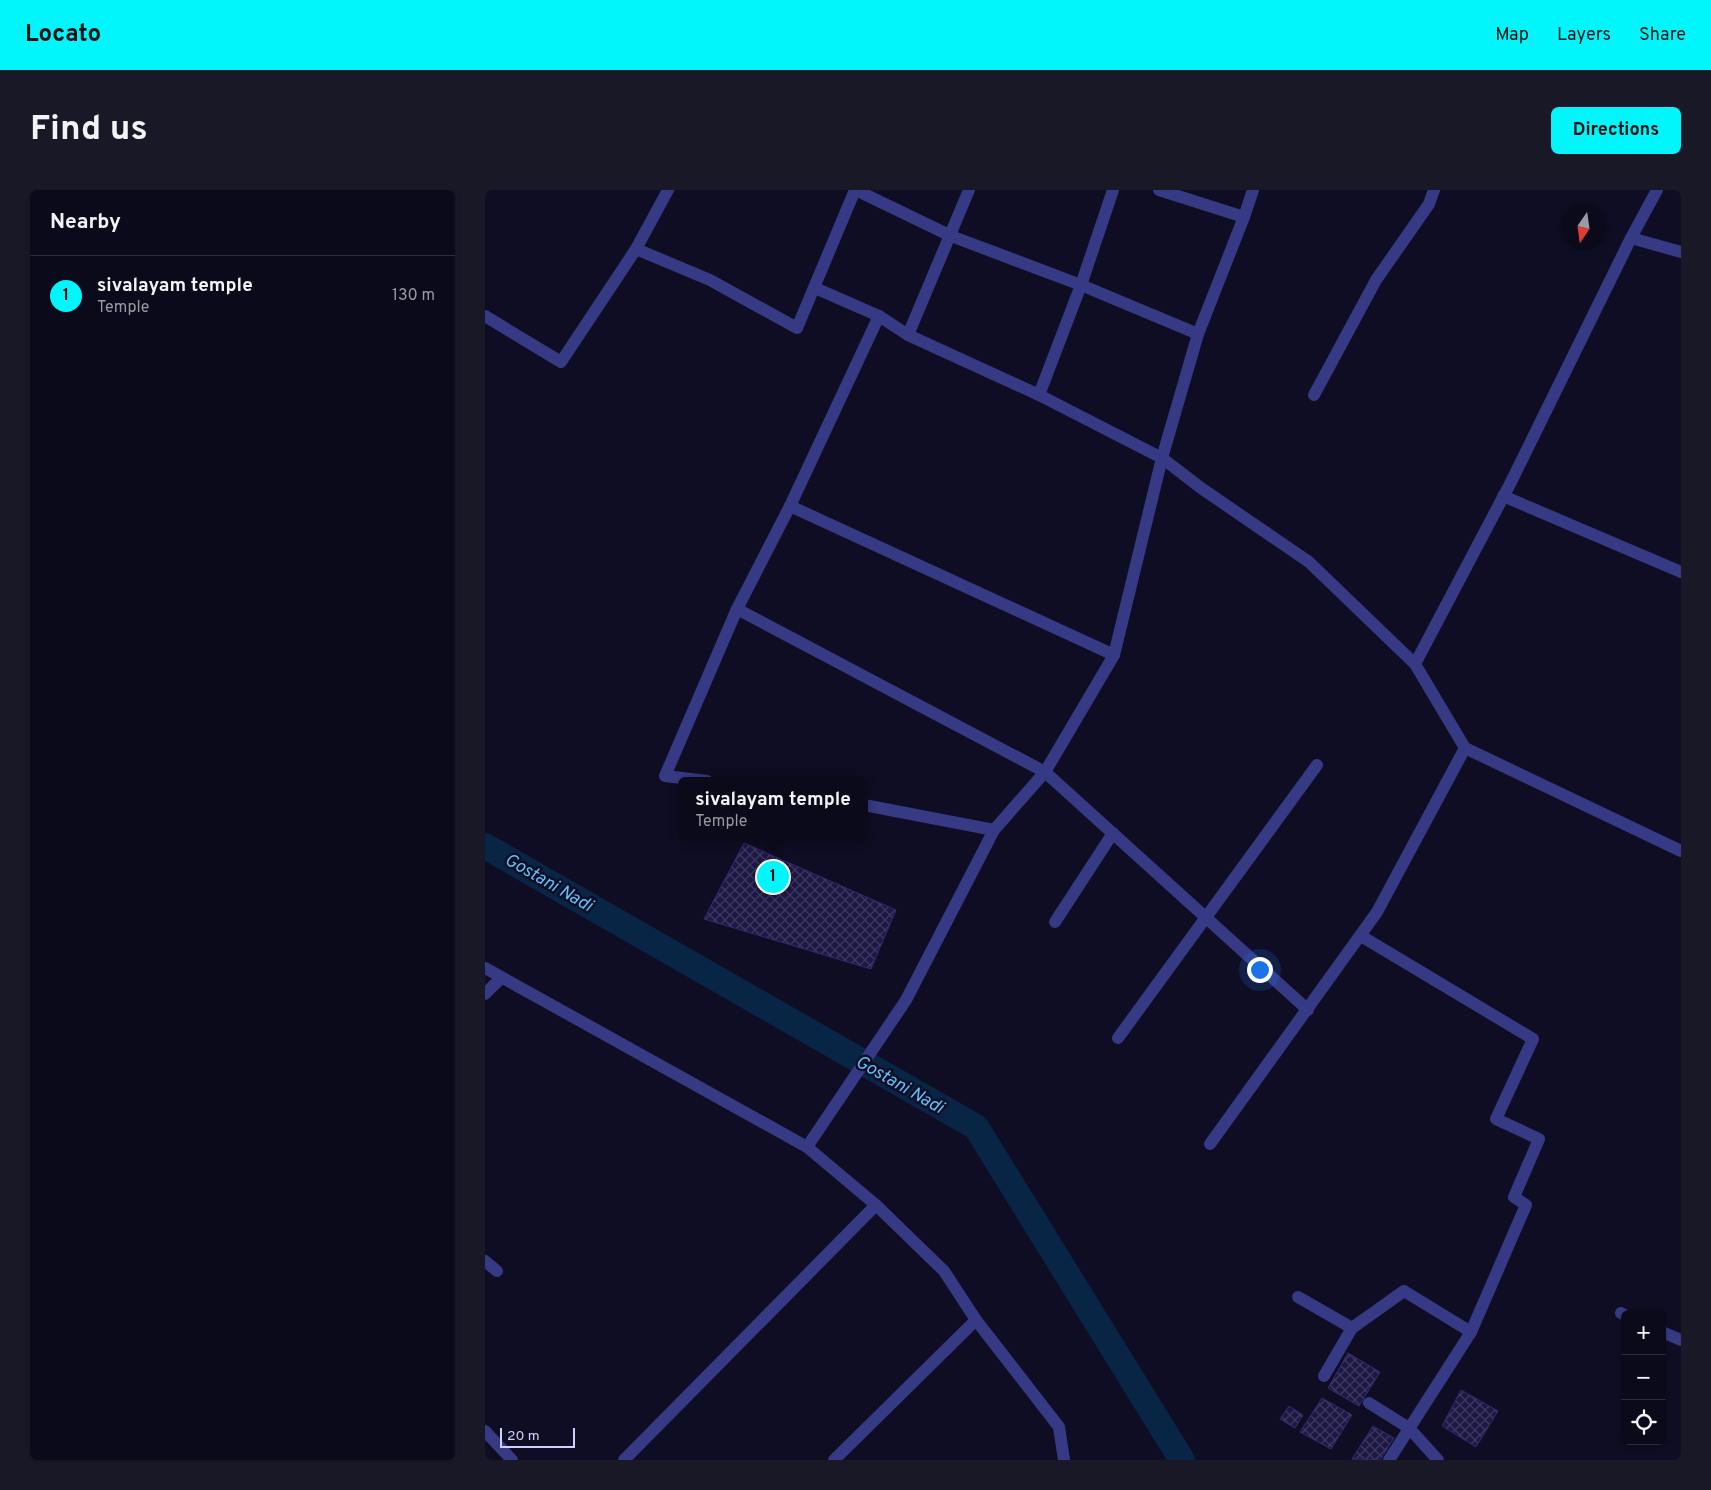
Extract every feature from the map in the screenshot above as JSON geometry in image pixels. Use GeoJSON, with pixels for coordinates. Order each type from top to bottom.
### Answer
{"type":"FeatureCollection","features":[{"type":"Feature","properties":{"kind":"street"},"geometry":{"type":"LineString","coordinates":[[485,316],[561,362],[636,249],[668,190]]}},
{"type":"Feature","properties":{"kind":"street"},"geometry":{"type":"LineString","coordinates":[[636,249],[710,280],[797,328],[856,190],[951,236],[1081,285],[1198,334]]}},
{"type":"Feature","properties":{"kind":"street"},"geometry":{"type":"LineString","coordinates":[[908,335],[969,190]]}},
{"type":"Feature","properties":{"kind":"street"},"geometry":{"type":"LineString","coordinates":[[1039,395],[1081,285],[1113,190]]}},
{"type":"Feature","properties":{"kind":"street"},"geometry":{"type":"LineString","coordinates":[[1159,190],[1244,218]]}},
{"type":"Feature","properties":{"kind":"street"},"geometry":{"type":"LineString","coordinates":[[807,1147],[906,1000],[994,830],[1045,772],[1114,655],[1162,458],[1198,334],[1244,218],[1253,190]]}},
{"type":"Feature","properties":{"kind":"street"},"geometry":{"type":"LineString","coordinates":[[1314,395],[1376,280],[1429,204],[1433,190]]}},
{"type":"Feature","properties":{"kind":"street"},"geometry":{"type":"LineString","coordinates":[[1415,664],[1503,496],[1631,238],[1657,190]]}},
{"type":"Feature","properties":{"kind":"street"},"geometry":{"type":"LineString","coordinates":[[1631,238],[1681,252]]}},
{"type":"Feature","properties":{"kind":"street"},"geometry":{"type":"LineString","coordinates":[[815,288],[879,316],[908,335],[1039,395],[1162,458],[1201,488],[1309,562],[1415,664],[1465,748],[1681,851]]}},
{"type":"Feature","properties":{"kind":"street"},"geometry":{"type":"LineString","coordinates":[[678,778],[665,776],[737,608],[790,506],[879,316]]}},
{"type":"Feature","properties":{"kind":"street"},"geometry":{"type":"LineString","coordinates":[[1503,496],[1681,572]]}},
{"type":"Feature","properties":{"kind":"street"},"geometry":{"type":"LineString","coordinates":[[790,506],[1114,655]]}},
{"type":"Feature","properties":{"kind":"street"},"geometry":{"type":"LineString","coordinates":[[737,608],[1045,772],[1308,1010]]}},
{"type":"Feature","properties":{"kind":"street"},"geometry":{"type":"LineString","coordinates":[[1210,1144],[1377,912],[1465,748]]}},
{"type":"Feature","properties":{"kind":"street"},"geometry":{"type":"LineString","coordinates":[[1118,1038],[1317,766]]}},
{"type":"Feature","properties":{"kind":"street"},"geometry":{"type":"LineString","coordinates":[[868,806],[994,830]]}},
{"type":"Feature","properties":{"kind":"street"},"geometry":{"type":"LineString","coordinates":[[1055,922],[1113,833]]}},
{"type":"Feature","properties":{"kind":"street"},"geometry":{"type":"LineString","coordinates":[[1361,936],[1533,1039],[1496,1120],[1539,1139],[1514,1197],[1526,1206],[1471,1332],[1389,1460]]}},
{"type":"Feature","properties":{"kind":"street"},"geometry":{"type":"LineString","coordinates":[[485,968],[807,1147],[876,1205],[944,1271],[976,1320],[1059,1427],[1064,1460]]}},
{"type":"Feature","properties":{"kind":"street"},"geometry":{"type":"LineString","coordinates":[[485,994],[501,978]]}},
{"type":"Feature","properties":{"kind":"street"},"geometry":{"type":"LineString","coordinates":[[624,1460],[876,1205]]}},
{"type":"Feature","properties":{"kind":"street"},"geometry":{"type":"LineString","coordinates":[[485,1261],[497,1271]]}},
{"type":"Feature","properties":{"kind":"street"},"geometry":{"type":"LineString","coordinates":[[1325,1376],[1352,1328],[1404,1291],[1471,1332]]}},
{"type":"Feature","properties":{"kind":"street"},"geometry":{"type":"LineString","coordinates":[[1298,1297],[1352,1328]]}},
{"type":"Feature","properties":{"kind":"street"},"geometry":{"type":"LineString","coordinates":[[834,1460],[976,1320]]}},
{"type":"Feature","properties":{"kind":"street"},"geometry":{"type":"LineString","coordinates":[[1666,1334],[1681,1340]]}},
{"type":"Feature","properties":{"kind":"street"},"geometry":{"type":"LineString","coordinates":[[1369,1403],[1409,1428],[1438,1460]]}},
{"type":"Feature","properties":{"kind":"street"},"geometry":{"type":"LineString","coordinates":[[485,1431],[512,1460]]}},
{"type":"Feature","properties":{"kind":"building"},"geometry":{"type":"Polygon","coordinates":[[[744,843],[896,910],[871,969],[704,919],[744,843]]]}},
{"type":"Feature","properties":{"kind":"building"},"geometry":{"type":"Polygon","coordinates":[[[1348,1353],[1380,1372],[1359,1406],[1328,1388],[1348,1353]]]}},
{"type":"Feature","properties":{"kind":"building"},"geometry":{"type":"Polygon","coordinates":[[[1461,1390],[1498,1411],[1476,1447],[1442,1426],[1461,1390]]]}},
{"type":"Feature","properties":{"kind":"building"},"geometry":{"type":"Polygon","coordinates":[[[1322,1398],[1352,1415],[1331,1449],[1300,1432],[1322,1398]]]}},
{"type":"Feature","properties":{"kind":"building"},"geometry":{"type":"Polygon","coordinates":[[[1289,1406],[1303,1415],[1295,1428],[1280,1419],[1289,1406]]]}},
{"type":"Feature","properties":{"kind":"building"},"geometry":{"type":"Polygon","coordinates":[[[1373,1426],[1394,1438],[1380,1460],[1352,1459],[1373,1426]]]}},
{"type":"Feature","properties":{"kind":"waterway","name":"Gostani Nadi"},"geometry":{"type":"LineString","coordinates":[[485,846],[976,1127],[1182,1460]]}},
{"type":"Feature","properties":{"kind":"place","name":"sivalayam temple"},"geometry":{"type":"Point","coordinates":[773,877]}}]}
